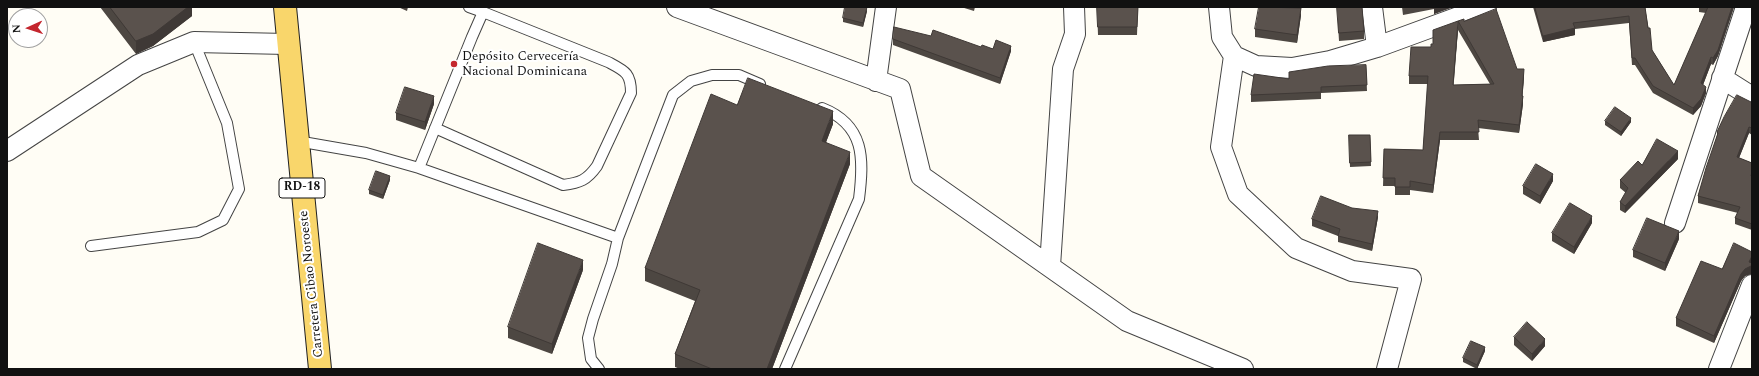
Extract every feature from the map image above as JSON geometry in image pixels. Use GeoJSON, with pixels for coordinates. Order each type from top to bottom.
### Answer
{"type":"FeatureCollection","features":[{"type":"Feature","properties":{"kind":"main road","name":"Carretera Cibao Noroeste"},"geometry":{"type":"LineString","coordinates":[[285,7],[287,44],[320,369]]}},
{"type":"Feature","properties":{"kind":"street"},"geometry":{"type":"LineString","coordinates":[[677,7],[900,89],[921,176],[1127,321],[1244,369]]}},
{"type":"Feature","properties":{"kind":"street"},"geometry":{"type":"LineString","coordinates":[[876,80],[886,7]]}},
{"type":"Feature","properties":{"kind":"street"},"geometry":{"type":"LineString","coordinates":[[1050,266],[1063,70],[1075,34],[1074,7]]}},
{"type":"Feature","properties":{"kind":"street"},"geometry":{"type":"LineString","coordinates":[[1219,7],[1222,37],[1234,56],[1256,66],[1292,68],[1330,61],[1376,47],[1486,7]]}},
{"type":"Feature","properties":{"kind":"street"},"geometry":{"type":"LineString","coordinates":[[1372,7],[1376,47]]}},
{"type":"Feature","properties":{"kind":"street"},"geometry":{"type":"LineString","coordinates":[[1675,223],[1746,7]]}},
{"type":"Feature","properties":{"kind":"street"},"geometry":{"type":"LineString","coordinates":[[7,151],[138,65],[194,42],[287,44]]}},
{"type":"Feature","properties":{"kind":"street"},"geometry":{"type":"LineString","coordinates":[[1234,56],[1221,147],[1238,194],[1296,248],[1352,271],[1411,278],[1387,369]]}},
{"type":"Feature","properties":{"kind":"street"},"geometry":{"type":"LineString","coordinates":[[1722,78],[1752,97]]}},
{"type":"Feature","properties":{"kind":"street"},"geometry":{"type":"LineString","coordinates":[[1722,368],[1752,285]]}},
{"type":"Feature","properties":{"kind":"lane"},"geometry":{"type":"LineString","coordinates":[[435,128],[563,185],[577,183],[589,177],[597,166],[631,93],[631,81],[625,71],[608,62],[469,7]]}},
{"type":"Feature","properties":{"kind":"lane"},"geometry":{"type":"LineString","coordinates":[[419,168],[483,12]]}},
{"type":"Feature","properties":{"kind":"lane"},"geometry":{"type":"LineString","coordinates":[[91,246],[198,232],[223,220],[238,189],[227,122],[194,42]]}},
{"type":"Feature","properties":{"kind":"lane"},"geometry":{"type":"LineString","coordinates":[[598,369],[592,359],[588,338],[618,238],[673,95],[691,81],[712,75],[739,75],[768,87]]}},
{"type":"Feature","properties":{"kind":"lane"},"geometry":{"type":"LineString","coordinates":[[785,369],[859,199],[862,173],[860,147],[849,124],[833,112],[811,104]]}},
{"type":"Feature","properties":{"kind":"lane"},"geometry":{"type":"LineString","coordinates":[[297,141],[366,154],[419,168],[618,238]]}},
{"type":"Feature","properties":{"kind":"building"},"geometry":{"type":"Polygon","coordinates":[[[110,7],[188,7],[153,34],[136,41],[110,7]]]}},
{"type":"Feature","properties":{"kind":"building"},"geometry":{"type":"Polygon","coordinates":[[[845,7],[867,7],[863,23],[843,18],[845,7]]]}},
{"type":"Feature","properties":{"kind":"building"},"geometry":{"type":"Polygon","coordinates":[[[1097,7],[1138,7],[1137,27],[1098,27],[1097,7]]]}},
{"type":"Feature","properties":{"kind":"building"},"geometry":{"type":"Polygon","coordinates":[[[1259,7],[1301,8],[1297,35],[1255,29],[1259,7]]]}},
{"type":"Feature","properties":{"kind":"building"},"geometry":{"type":"Polygon","coordinates":[[[1337,7],[1362,7],[1364,31],[1339,33],[1337,7]]]}},
{"type":"Feature","properties":{"kind":"building"},"geometry":{"type":"Polygon","coordinates":[[[1535,7],[1645,7],[1648,28],[1650,28],[1652,50],[1674,85],[1708,7],[1732,7],[1718,50],[1713,58],[1711,57],[1701,83],[1706,87],[1701,99],[1693,108],[1653,86],[1635,58],[1632,58],[1629,16],[1573,23],[1575,28],[1543,36],[1535,7]]]}},
{"type":"Feature","properties":{"kind":"building"},"geometry":{"type":"Polygon","coordinates":[[[1496,9],[1517,69],[1524,69],[1523,96],[1519,125],[1478,120],[1479,132],[1440,132],[1433,185],[1410,181],[1410,187],[1395,187],[1395,178],[1383,178],[1384,149],[1423,150],[1428,76],[1409,76],[1411,47],[1431,47],[1431,44],[1433,44],[1433,30],[1458,21],[1464,19],[1464,21],[1496,9]],[[1458,21],[1453,85],[1494,84],[1458,21]]]}},
{"type":"Feature","properties":{"kind":"building"},"geometry":{"type":"Polygon","coordinates":[[[894,27],[931,36],[933,30],[981,47],[982,45],[993,49],[996,40],[1011,46],[1000,78],[893,39],[894,27]]]}},
{"type":"Feature","properties":{"kind":"building"},"geometry":{"type":"Polygon","coordinates":[[[1366,65],[1367,85],[1321,87],[1321,92],[1251,95],[1254,74],[1289,79],[1289,72],[1328,66],[1366,65]]]}},
{"type":"Feature","properties":{"kind":"building"},"geometry":{"type":"Polygon","coordinates":[[[748,78],[833,111],[822,141],[850,152],[767,369],[712,369],[675,354],[700,290],[645,268],[711,94],[737,105],[748,78]]]}},
{"type":"Feature","properties":{"kind":"building"},"geometry":{"type":"Polygon","coordinates":[[[405,87],[434,96],[425,122],[396,113],[405,87]]]}},
{"type":"Feature","properties":{"kind":"building"},"geometry":{"type":"Polygon","coordinates":[[[1737,95],[1752,102],[1752,128],[1749,127],[1737,157],[1752,163],[1752,224],[1735,218],[1740,207],[1698,196],[1718,133],[1717,132],[1737,95]]]}},
{"type":"Feature","properties":{"kind":"building"},"geometry":{"type":"Polygon","coordinates":[[[1615,107],[1631,118],[1621,132],[1605,121],[1615,107]]]}},
{"type":"Feature","properties":{"kind":"building"},"geometry":{"type":"Polygon","coordinates":[[[1349,135],[1370,135],[1371,162],[1350,163],[1349,135]]]}},
{"type":"Feature","properties":{"kind":"building"},"geometry":{"type":"Polygon","coordinates":[[[1657,139],[1678,151],[1625,206],[1620,202],[1628,188],[1620,180],[1638,161],[1642,165],[1657,139]]]}},
{"type":"Feature","properties":{"kind":"building"},"geometry":{"type":"Polygon","coordinates":[[[1536,164],[1553,174],[1540,196],[1523,186],[1536,164]]]}},
{"type":"Feature","properties":{"kind":"building"},"geometry":{"type":"Polygon","coordinates":[[[376,171],[390,176],[383,195],[369,190],[376,171]]]}},
{"type":"Feature","properties":{"kind":"building"},"geometry":{"type":"Polygon","coordinates":[[[1321,196],[1352,208],[1378,211],[1372,244],[1338,236],[1340,229],[1312,219],[1321,196]]]}},
{"type":"Feature","properties":{"kind":"building"},"geometry":{"type":"Polygon","coordinates":[[[1570,203],[1592,216],[1574,247],[1552,233],[1570,203]]]}},
{"type":"Feature","properties":{"kind":"building"},"geometry":{"type":"Polygon","coordinates":[[[1647,218],[1679,231],[1665,263],[1633,250],[1647,218]]]}},
{"type":"Feature","properties":{"kind":"building"},"geometry":{"type":"Polygon","coordinates":[[[538,243],[583,260],[552,344],[508,327],[538,243]]]}},
{"type":"Feature","properties":{"kind":"building"},"geometry":{"type":"Polygon","coordinates":[[[1734,243],[1752,252],[1749,262],[1752,263],[1752,267],[1751,266],[1745,269],[1741,274],[1714,336],[1676,318],[1701,261],[1722,269],[1734,243]]]}},
{"type":"Feature","properties":{"kind":"building"},"geometry":{"type":"Polygon","coordinates":[[[1527,322],[1545,339],[1532,354],[1514,337],[1527,322]]]}},
{"type":"Feature","properties":{"kind":"building"},"geometry":{"type":"Polygon","coordinates":[[[1471,341],[1485,347],[1477,365],[1463,358],[1471,341]]]}},
{"type":"Feature","properties":{"kind":"place","name":"Depósito Cervecería Nacional Dominicana"},"geometry":{"type":"Point","coordinates":[454,64]}}]}
